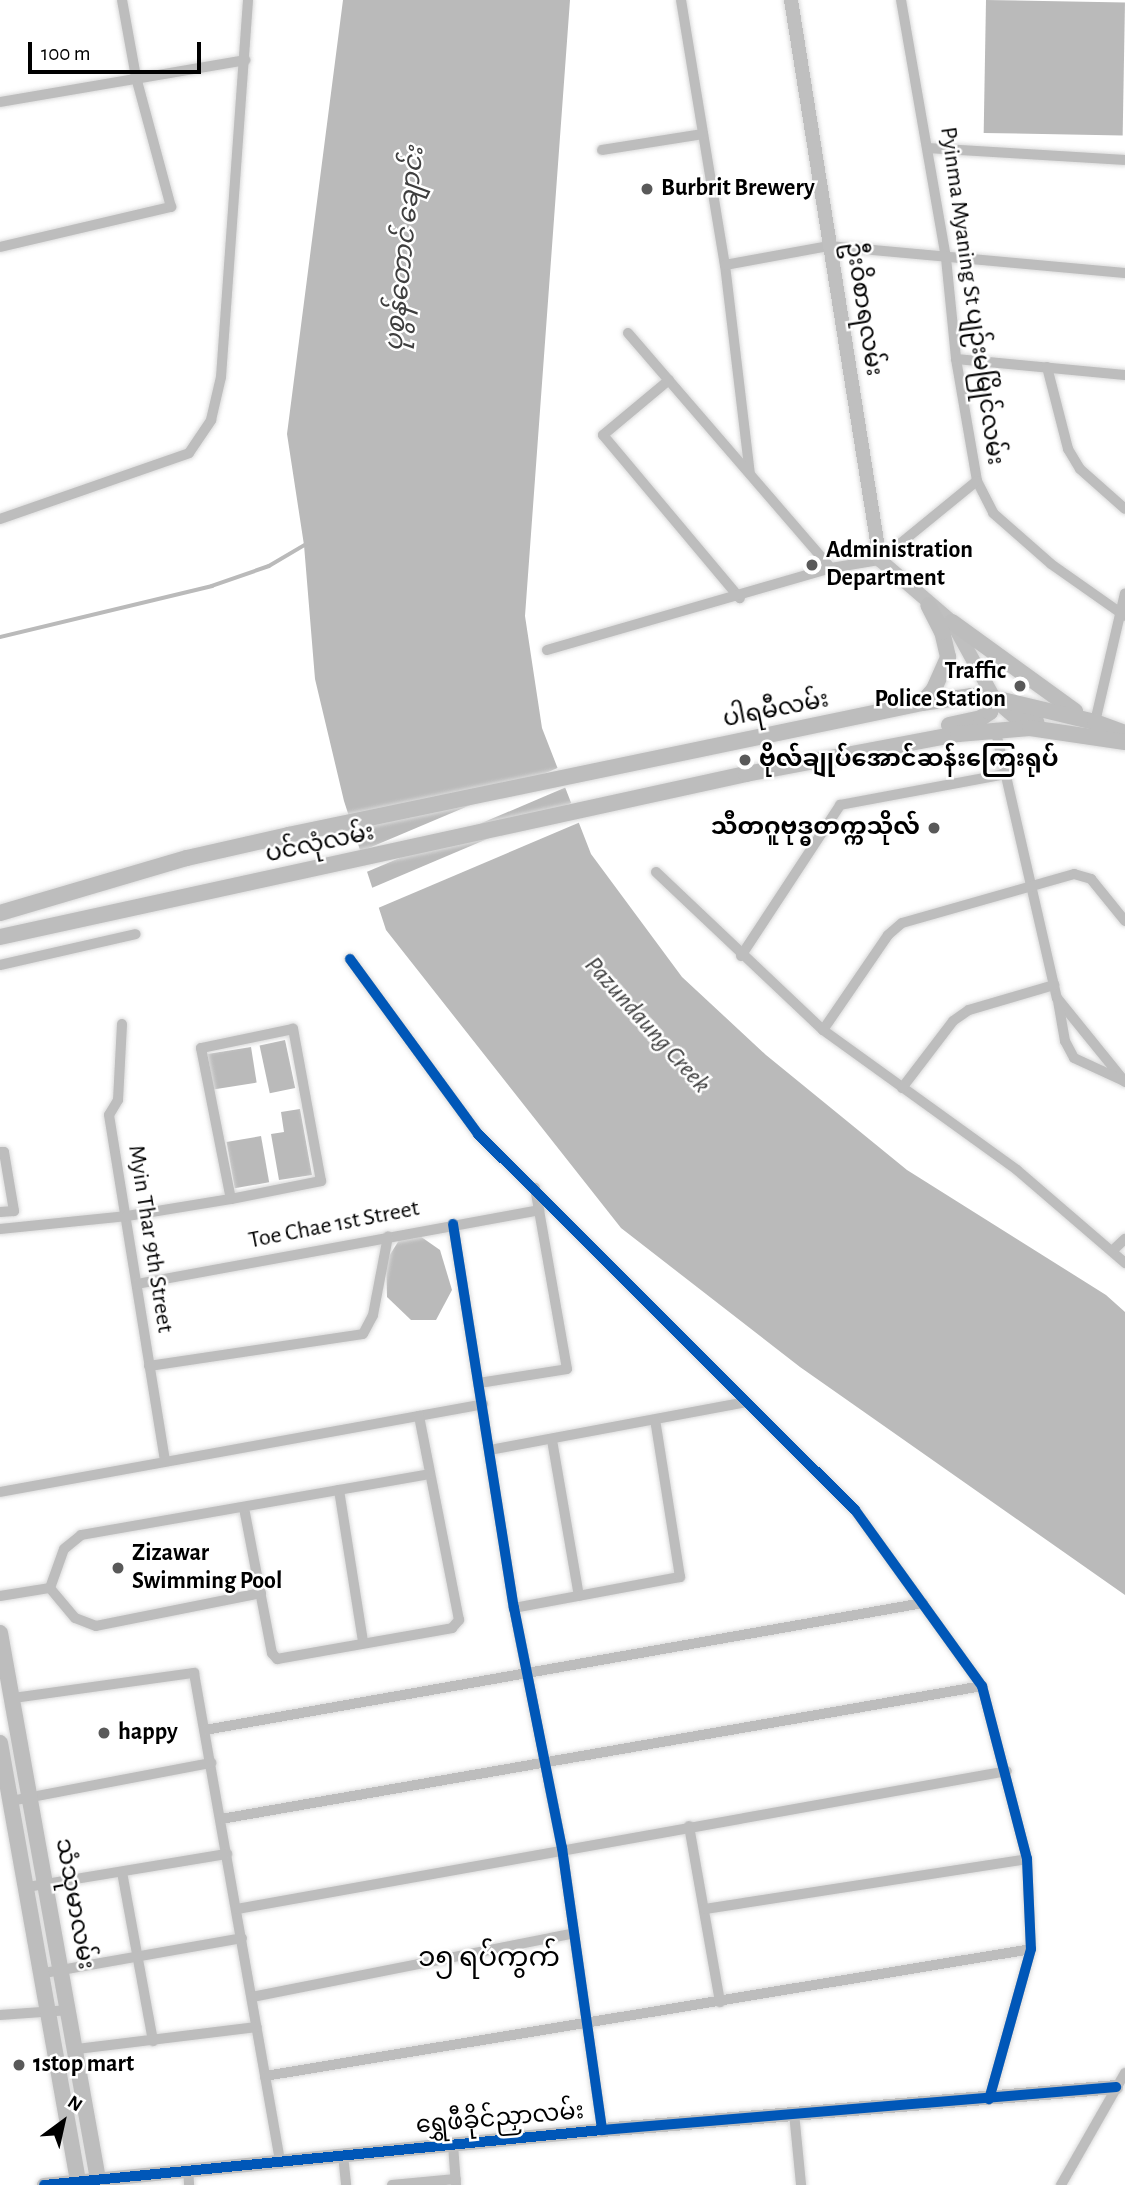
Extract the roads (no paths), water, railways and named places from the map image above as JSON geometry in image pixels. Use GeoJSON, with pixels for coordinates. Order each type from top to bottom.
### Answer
{"type":"FeatureCollection","features":[{"type":"Feature","properties":{"kind":"main road"},"geometry":{"type":"LineString","coordinates":[[922,703],[934,690],[948,657],[942,632],[928,605]]}},
{"type":"Feature","properties":{"kind":"main road"},"geometry":{"type":"LineString","coordinates":[[952,622],[1062,705],[1125,733]]}},
{"type":"Feature","properties":{"kind":"main road"},"geometry":{"type":"LineString","coordinates":[[922,703],[971,696],[994,698],[1096,722]]}},
{"type":"Feature","properties":{"kind":"main road"},"geometry":{"type":"LineString","coordinates":[[994,698],[1016,717],[1063,731],[1125,742]]}},
{"type":"Feature","properties":{"kind":"main road"},"geometry":{"type":"LineString","coordinates":[[746,774],[823,748],[981,718],[990,712],[994,698]]}},
{"type":"Feature","properties":{"kind":"main road","name":"ပါရမီလမ်း"},"geometry":{"type":"LineString","coordinates":[[639,760],[922,703]]}},
{"type":"Feature","properties":{"kind":"main road"},"geometry":{"type":"LineString","coordinates":[[746,774],[995,728],[1063,731]]}},
{"type":"Feature","properties":{"kind":"main road","name":"ပင်လုံလမ်း"},"geometry":{"type":"LineString","coordinates":[[0,913],[187,858],[639,760]]}},
{"type":"Feature","properties":{"kind":"main road","name":"ပင်လုံလမ်း"},"geometry":{"type":"LineString","coordinates":[[0,937],[650,798],[746,774]]}},
{"type":"Feature","properties":{"kind":"main road","name":"သံသုမာလမ်း"},"geometry":{"type":"LineString","coordinates":[[0,1633],[64,1969],[98,2182]]}},
{"type":"Feature","properties":{"kind":"main road","name":"သံသုမာလမ်း"},"geometry":{"type":"LineString","coordinates":[[0,1743],[3,1774],[11,1801],[44,1973],[78,2183]]}},
{"type":"Feature","properties":{"kind":"street"},"geometry":{"type":"LineString","coordinates":[[0,247],[171,207],[136,77],[122,0]]}},
{"type":"Feature","properties":{"kind":"street"},"geometry":{"type":"LineString","coordinates":[[0,519],[189,453],[211,420],[220,377],[246,60],[247,0]]}},
{"type":"Feature","properties":{"kind":"street"},"geometry":{"type":"LineString","coordinates":[[681,0],[725,265],[750,474]]}},
{"type":"Feature","properties":{"kind":"street","name":"ဦးဝိစာရလမ်း"},"geometry":{"type":"LineString","coordinates":[[791,0],[880,560]]}},
{"type":"Feature","properties":{"kind":"street","name":"Pyinma Myaning St ပျဉ်းမမြိုင်လမ်း"},"geometry":{"type":"LineString","coordinates":[[901,0],[946,258],[956,359],[977,481],[993,513],[1122,615]]}},
{"type":"Feature","properties":{"kind":"street"},"geometry":{"type":"LineString","coordinates":[[0,102],[246,60]]}},
{"type":"Feature","properties":{"kind":"street"},"geometry":{"type":"LineString","coordinates":[[602,150],[703,134]]}},
{"type":"Feature","properties":{"kind":"street"},"geometry":{"type":"LineString","coordinates":[[928,148],[1125,160]]}},
{"type":"Feature","properties":{"kind":"street"},"geometry":{"type":"LineString","coordinates":[[725,265],[829,246],[1125,273]]}},
{"type":"Feature","properties":{"kind":"street"},"geometry":{"type":"LineString","coordinates":[[628,334],[831,568]]}},
{"type":"Feature","properties":{"kind":"street"},"geometry":{"type":"LineString","coordinates":[[956,359],[1125,375]]}},
{"type":"Feature","properties":{"kind":"street"},"geometry":{"type":"LineString","coordinates":[[1047,368],[1068,449],[1080,469],[1125,509]]}},
{"type":"Feature","properties":{"kind":"street"},"geometry":{"type":"LineString","coordinates":[[669,380],[603,435],[740,597]]}},
{"type":"Feature","properties":{"kind":"street"},"geometry":{"type":"LineString","coordinates":[[547,650],[740,597],[831,568],[880,560],[977,481]]}},
{"type":"Feature","properties":{"kind":"street"},"geometry":{"type":"LineString","coordinates":[[880,560],[928,605],[952,622],[994,698]]}},
{"type":"Feature","properties":{"kind":"street"},"geometry":{"type":"LineString","coordinates":[[1096,722],[1125,593]]}},
{"type":"Feature","properties":{"kind":"street"},"geometry":{"type":"LineString","coordinates":[[995,728],[1065,1041],[1074,1058],[1125,1082]]}},
{"type":"Feature","properties":{"kind":"street"},"geometry":{"type":"LineString","coordinates":[[741,956],[840,805],[1006,774]]}},
{"type":"Feature","properties":{"kind":"street"},"geometry":{"type":"LineString","coordinates":[[656,872],[741,956],[823,1030],[1017,1170],[1125,1264]]}},
{"type":"Feature","properties":{"kind":"street"},"geometry":{"type":"LineString","coordinates":[[823,1030],[888,935],[902,923],[1083,875],[1125,921]]}},
{"type":"Feature","properties":{"kind":"street"},"geometry":{"type":"LineString","coordinates":[[0,965],[136,934]]}},
{"type":"Feature","properties":{"kind":"street"},"geometry":{"type":"LineString","coordinates":[[350,959],[451,1101],[855,1510],[982,1686],[1007,1771],[1027,1859],[1031,1949],[989,2099]]}},
{"type":"Feature","properties":{"kind":"street"},"geometry":{"type":"LineString","coordinates":[[902,1087],[953,1021],[969,1010],[1054,985]]}},
{"type":"Feature","properties":{"kind":"street"},"geometry":{"type":"LineString","coordinates":[[1057,998],[1125,1082]]}},
{"type":"Feature","properties":{"kind":"street","name":"Myin Thar 9th Street"},"geometry":{"type":"LineString","coordinates":[[122,1024],[118,1100],[109,1115],[165,1462]]}},
{"type":"Feature","properties":{"kind":"street"},"geometry":{"type":"LineString","coordinates":[[0,1229],[127,1216],[231,1199],[321,1181],[293,1029],[201,1048],[231,1199]]}},
{"type":"Feature","properties":{"kind":"street"},"geometry":{"type":"LineString","coordinates":[[0,1152],[4,1152],[14,1211],[0,1212]]}},
{"type":"Feature","properties":{"kind":"street"},"geometry":{"type":"LineString","coordinates":[[479,1383],[567,1369],[535,1188]]}},
{"type":"Feature","properties":{"kind":"street","name":"Toe Chae 1st Street"},"geometry":{"type":"LineString","coordinates":[[137,1284],[539,1210]]}},
{"type":"Feature","properties":{"kind":"street"},"geometry":{"type":"LineString","coordinates":[[453,1224],[514,1608],[562,1849],[602,2130]]}},
{"type":"Feature","properties":{"kind":"street"},"geometry":{"type":"LineString","coordinates":[[149,1366],[363,1334],[373,1315],[388,1236]]}},
{"type":"Feature","properties":{"kind":"street"},"geometry":{"type":"LineString","coordinates":[[1112,1251],[1125,1239]]}},
{"type":"Feature","properties":{"kind":"street"},"geometry":{"type":"LineString","coordinates":[[490,1450],[746,1402]]}},
{"type":"Feature","properties":{"kind":"street"},"geometry":{"type":"LineString","coordinates":[[0,1492],[483,1404]]}},
{"type":"Feature","properties":{"kind":"street"},"geometry":{"type":"LineString","coordinates":[[244,1508],[272,1653],[277,1659],[452,1628],[459,1620],[419,1416]]}},
{"type":"Feature","properties":{"kind":"street"},"geometry":{"type":"LineString","coordinates":[[514,1608],[680,1577],[655,1420]]}},
{"type":"Feature","properties":{"kind":"street"},"geometry":{"type":"LineString","coordinates":[[552,1440],[579,1596]]}},
{"type":"Feature","properties":{"kind":"street"},"geometry":{"type":"LineString","coordinates":[[50,1588],[64,1549],[81,1535],[429,1474]]}},
{"type":"Feature","properties":{"kind":"street"},"geometry":{"type":"LineString","coordinates":[[339,1490],[363,1642]]}},
{"type":"Feature","properties":{"kind":"street"},"geometry":{"type":"LineString","coordinates":[[50,1588],[75,1618],[96,1626],[261,1593]]}},
{"type":"Feature","properties":{"kind":"street"},"geometry":{"type":"LineString","coordinates":[[0,1596],[50,1588]]}},
{"type":"Feature","properties":{"kind":"street"},"geometry":{"type":"LineString","coordinates":[[205,1730],[923,1602]]}},
{"type":"Feature","properties":{"kind":"street"},"geometry":{"type":"LineString","coordinates":[[13,1698],[194,1673],[280,2161]]}},
{"type":"Feature","properties":{"kind":"street"},"geometry":{"type":"LineString","coordinates":[[221,1819],[982,1686]]}},
{"type":"Feature","properties":{"kind":"street"},"geometry":{"type":"LineString","coordinates":[[11,1801],[211,1763]]}},
{"type":"Feature","properties":{"kind":"street"},"geometry":{"type":"LineString","coordinates":[[3,1774],[26,1770]]}},
{"type":"Feature","properties":{"kind":"street"},"geometry":{"type":"LineString","coordinates":[[236,1909],[1007,1771]]}},
{"type":"Feature","properties":{"kind":"street"},"geometry":{"type":"LineString","coordinates":[[689,1826],[720,2002]]}},
{"type":"Feature","properties":{"kind":"street"},"geometry":{"type":"LineString","coordinates":[[27,1887],[227,1854]]}},
{"type":"Feature","properties":{"kind":"street"},"geometry":{"type":"LineString","coordinates":[[705,1909],[1027,1859]]}},
{"type":"Feature","properties":{"kind":"street"},"geometry":{"type":"LineString","coordinates":[[122,1872],[153,2041]]}},
{"type":"Feature","properties":{"kind":"street"},"geometry":{"type":"LineString","coordinates":[[252,1997],[574,1933]]}},
{"type":"Feature","properties":{"kind":"street"},"geometry":{"type":"LineString","coordinates":[[44,1973],[242,1938]]}},
{"type":"Feature","properties":{"kind":"street"},"geometry":{"type":"LineString","coordinates":[[265,2076],[1031,1949]]}},
{"type":"Feature","properties":{"kind":"street"},"geometry":{"type":"LineString","coordinates":[[0,2015],[70,2010]]}},
{"type":"Feature","properties":{"kind":"street"},"geometry":{"type":"LineString","coordinates":[[76,2049],[257,2027]]}},
{"type":"Feature","properties":{"kind":"street"},"geometry":{"type":"LineString","coordinates":[[1061,2185],[1125,2073]]}},
{"type":"Feature","properties":{"kind":"street","name":"ရွှေဖီခိုင်ညှာလမ်း"},"geometry":{"type":"LineString","coordinates":[[44,2185],[98,2182],[188,2169],[602,2130],[1116,2087]]}},
{"type":"Feature","properties":{"kind":"street"},"geometry":{"type":"LineString","coordinates":[[794,2113],[801,2185]]}},
{"type":"Feature","properties":{"kind":"street"},"geometry":{"type":"LineString","coordinates":[[392,2185],[456,2182],[453,2145]]}},
{"type":"Feature","properties":{"kind":"street"},"geometry":{"type":"LineString","coordinates":[[343,2155],[346,2185]]}},
{"type":"Feature","properties":{"kind":"street"},"geometry":{"type":"LineString","coordinates":[[188,2169],[189,2185]]}},
{"type":"Feature","properties":{"kind":"water"},"geometry":{"type":"Polygon","coordinates":[[[343,0],[570,0],[525,616],[542,728],[591,854],[682,977],[766,1055],[907,1170],[1106,1295],[1125,1312],[1125,1595],[800,1367],[621,1228],[386,930],[344,801],[315,679],[304,545],[287,434],[343,0]]]}},
{"type":"Feature","properties":{"kind":"water"},"geometry":{"type":"Polygon","coordinates":[[[986,0],[1125,2],[1123,135],[984,133],[986,0]]]}},
{"type":"Feature","properties":{"kind":"water"},"geometry":{"type":"Polygon","coordinates":[[[285,1040],[295,1088],[270,1093],[260,1045],[285,1040]]]}},
{"type":"Feature","properties":{"kind":"water"},"geometry":{"type":"Polygon","coordinates":[[[251,1047],[257,1083],[213,1089],[208,1054],[251,1047]]]}},
{"type":"Feature","properties":{"kind":"water"},"geometry":{"type":"Polygon","coordinates":[[[300,1109],[312,1175],[279,1180],[271,1134],[284,1132],[281,1112],[300,1109]]]}},
{"type":"Feature","properties":{"kind":"water"},"geometry":{"type":"Polygon","coordinates":[[[261,1136],[269,1182],[235,1188],[227,1142],[261,1136]]]}},
{"type":"Feature","properties":{"kind":"water"},"geometry":{"type":"Polygon","coordinates":[[[417,1234],[440,1250],[452,1290],[436,1320],[411,1320],[387,1297],[386,1261],[401,1237],[417,1234]]]}},
{"type":"Feature","properties":{"kind":"waterway"},"geometry":{"type":"LineString","coordinates":[[0,637],[212,586],[269,566],[308,543]]}},
{"type":"Feature","properties":{"kind":"place","name":"Burbrit Brewery"},"geometry":{"type":"Point","coordinates":[647,189]}},
{"type":"Feature","properties":{"kind":"place","name":"Administration Department"},"geometry":{"type":"Point","coordinates":[812,565]}},
{"type":"Feature","properties":{"kind":"place","name":"Traffic Police Station"},"geometry":{"type":"Point","coordinates":[1020,686]}},
{"type":"Feature","properties":{"kind":"place","name":"ဗိုလ်ချုပ်အောင်ဆန်းကြေးရုပ်"},"geometry":{"type":"Point","coordinates":[745,760]}},
{"type":"Feature","properties":{"kind":"place","name":"သီတဂူဗုဒ္ဓတက္ကသိုလ်"},"geometry":{"type":"Point","coordinates":[934,828]}},
{"type":"Feature","properties":{"kind":"place","name":"Zizawar Swimming Pool"},"geometry":{"type":"Point","coordinates":[118,1568]}},
{"type":"Feature","properties":{"kind":"place","name":"happy"},"geometry":{"type":"Point","coordinates":[104,1733]}},
{"type":"Feature","properties":{"kind":"place","name":"1stop mart"},"geometry":{"type":"Point","coordinates":[19,2065]}},
{"type":"Feature","properties":{"kind":"district","name":"၁၅ ရပ်ကွက်"},"geometry":{"type":"Point","coordinates":[489,1958]}},
{"type":"Feature","properties":{"kind":"water label","name":"ပုစွန်တောင် ချောင်း"},"geometry":{"type":"Point","coordinates":[405,249]}},
{"type":"Feature","properties":{"kind":"water label","name":"Pazundaung Creek"},"geometry":{"type":"Point","coordinates":[647,1025]}}]}
